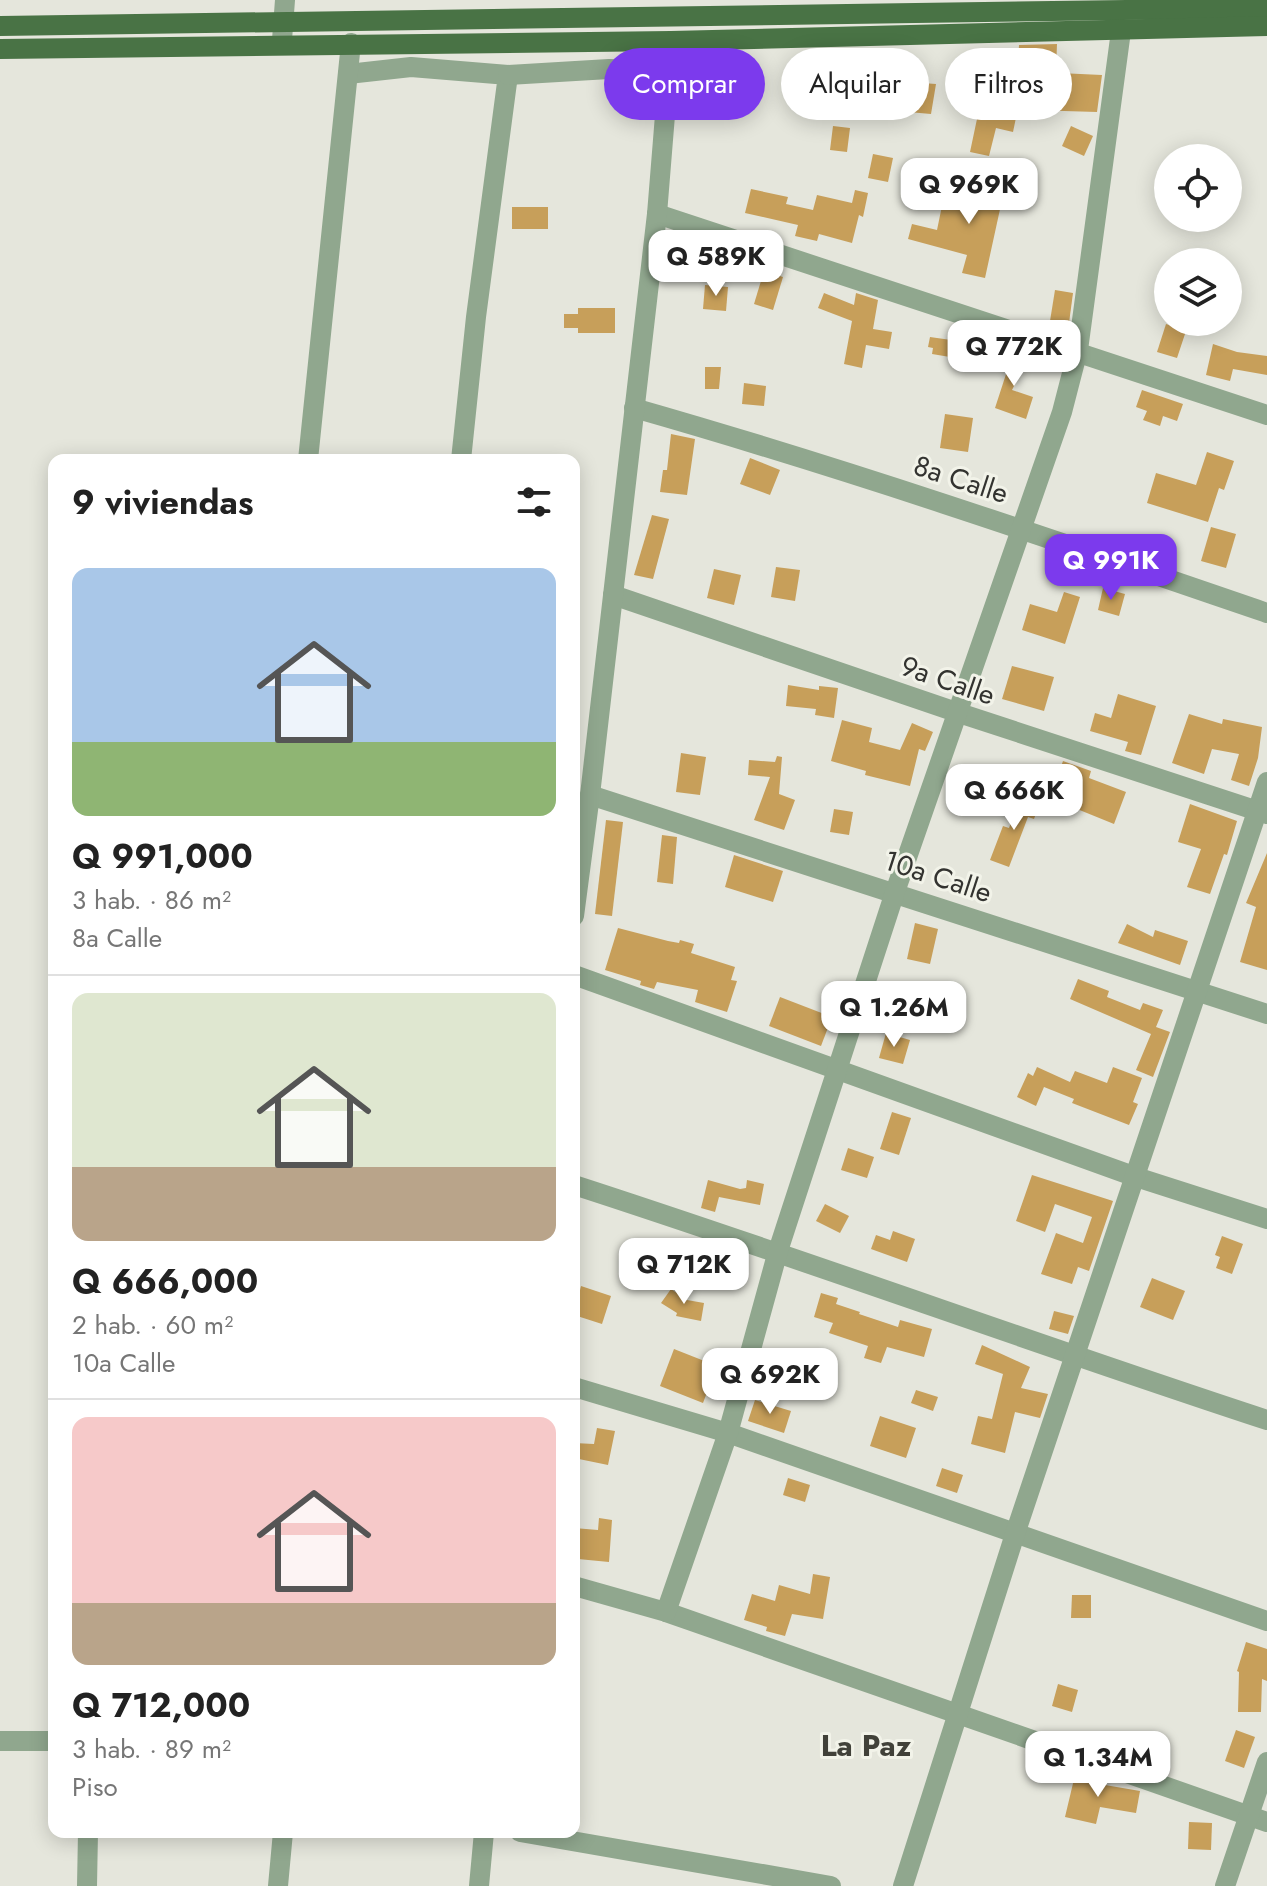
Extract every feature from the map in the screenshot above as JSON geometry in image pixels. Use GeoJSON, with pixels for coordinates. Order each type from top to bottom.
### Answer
{"type":"FeatureCollection","features":[{"type":"Feature","properties":{"kind":"main road"},"geometry":{"type":"LineString","coordinates":[[0,26],[282,22],[750,7],[1228,12],[1267,26]]}},
{"type":"Feature","properties":{"kind":"main road"},"geometry":{"type":"LineString","coordinates":[[0,49],[671,41],[1121,31],[1267,8]]}},
{"type":"Feature","properties":{"kind":"street"},"geometry":{"type":"LineString","coordinates":[[282,44],[285,0]]}},
{"type":"Feature","properties":{"kind":"street"},"geometry":{"type":"LineString","coordinates":[[666,1612],[728,1433],[778,1251],[895,892],[1062,412],[1078,350],[1121,31]]}},
{"type":"Feature","properties":{"kind":"street"},"geometry":{"type":"LineString","coordinates":[[671,41],[671,48]]}},
{"type":"Feature","properties":{"kind":"street"},"geometry":{"type":"LineString","coordinates":[[309,454],[351,43]]}},
{"type":"Feature","properties":{"kind":"street"},"geometry":{"type":"LineString","coordinates":[[348,74],[411,67],[508,75],[604,69]]}},
{"type":"Feature","properties":{"kind":"street"},"geometry":{"type":"LineString","coordinates":[[462,454],[508,75]]}},
{"type":"Feature","properties":{"kind":"street"},"geometry":{"type":"LineString","coordinates":[[580,871],[657,214],[665,120]]}},
{"type":"Feature","properties":{"kind":"street"},"geometry":{"type":"LineString","coordinates":[[657,214],[1078,350],[1267,415]]}},
{"type":"Feature","properties":{"kind":"street","name":"8a Calle"},"geometry":{"type":"LineString","coordinates":[[634,408],[771,447],[1021,528],[1267,613]]}},
{"type":"Feature","properties":{"kind":"street","name":"9a Calle"},"geometry":{"type":"LineString","coordinates":[[613,595],[1262,812]]}},
{"type":"Feature","properties":{"kind":"street"},"geometry":{"type":"LineString","coordinates":[[903,1886],[1015,1534],[1196,990],[1262,812],[1267,782]]}},
{"type":"Feature","properties":{"kind":"street","name":"10a Calle"},"geometry":{"type":"LineString","coordinates":[[590,795],[1267,1014]]}},
{"type":"Feature","properties":{"kind":"street"},"geometry":{"type":"LineString","coordinates":[[580,977],[1136,1177],[1267,1219]]}},
{"type":"Feature","properties":{"kind":"street"},"geometry":{"type":"LineString","coordinates":[[580,1187],[778,1251],[1075,1357],[1267,1420]]}},
{"type":"Feature","properties":{"kind":"street"},"geometry":{"type":"LineString","coordinates":[[580,1389],[728,1433],[1267,1621]]}},
{"type":"Feature","properties":{"kind":"street"},"geometry":{"type":"LineString","coordinates":[[580,1588],[666,1612],[1258,1819]]}},
{"type":"Feature","properties":{"kind":"street"},"geometry":{"type":"LineString","coordinates":[[0,1741],[48,1741]]}},
{"type":"Feature","properties":{"kind":"street"},"geometry":{"type":"LineString","coordinates":[[1225,1886],[1258,1819],[1267,1762]]}},
{"type":"Feature","properties":{"kind":"street"},"geometry":{"type":"LineString","coordinates":[[87,1886],[88,1838]]}},
{"type":"Feature","properties":{"kind":"street"},"geometry":{"type":"LineString","coordinates":[[278,1886],[282,1838]]}},
{"type":"Feature","properties":{"kind":"street"},"geometry":{"type":"LineString","coordinates":[[479,1886],[483,1838]]}},
{"type":"Feature","properties":{"kind":"street"},"geometry":{"type":"LineString","coordinates":[[555,1838],[831,1886]]}},
{"type":"Feature","properties":{"kind":"building"},"geometry":{"type":"Polygon","coordinates":[[[1057,44],[1057,48],[1019,48],[1019,45],[1057,44]]]}},
{"type":"Feature","properties":{"kind":"building"},"geometry":{"type":"Polygon","coordinates":[[[1072,74],[1102,75],[1097,112],[1072,111],[1072,74]]]}},
{"type":"Feature","properties":{"kind":"building"},"geometry":{"type":"Polygon","coordinates":[[[929,84],[936,84],[929,114],[929,84]]]}},
{"type":"Feature","properties":{"kind":"building"},"geometry":{"type":"Polygon","coordinates":[[[977,120],[1016,120],[1013,132],[996,128],[989,156],[970,152],[977,120]]]}},
{"type":"Feature","properties":{"kind":"building"},"geometry":{"type":"Polygon","coordinates":[[[833,126],[850,128],[847,152],[830,150],[833,126]]]}},
{"type":"Feature","properties":{"kind":"building"},"geometry":{"type":"Polygon","coordinates":[[[1071,126],[1093,136],[1084,156],[1062,146],[1071,126]]]}},
{"type":"Feature","properties":{"kind":"building"},"geometry":{"type":"Polygon","coordinates":[[[873,154],[893,158],[888,182],[868,178],[873,154]]]}},
{"type":"Feature","properties":{"kind":"building"},"geometry":{"type":"Polygon","coordinates":[[[990,163],[1009,168],[985,278],[962,273],[967,255],[908,239],[912,224],[937,230],[943,201],[981,209],[990,163]]]}},
{"type":"Feature","properties":{"kind":"building"},"geometry":{"type":"Polygon","coordinates":[[[751,189],[788,197],[786,204],[813,210],[817,195],[852,203],[855,190],[868,193],[863,217],[859,215],[852,243],[819,234],[817,241],[795,236],[798,225],[745,213],[751,189]]]}},
{"type":"Feature","properties":{"kind":"building"},"geometry":{"type":"Polygon","coordinates":[[[512,207],[548,207],[548,229],[512,229],[512,207]]]}},
{"type":"Feature","properties":{"kind":"building"},"geometry":{"type":"Polygon","coordinates":[[[764,271],[783,277],[773,310],[754,304],[764,271]]]}},
{"type":"Feature","properties":{"kind":"building"},"geometry":{"type":"Polygon","coordinates":[[[705,285],[728,287],[726,311],[703,309],[705,285]]]}},
{"type":"Feature","properties":{"kind":"building"},"geometry":{"type":"Polygon","coordinates":[[[1055,290],[1073,293],[1069,323],[1050,321],[1055,290]]]}},
{"type":"Feature","properties":{"kind":"building"},"geometry":{"type":"Polygon","coordinates":[[[824,293],[854,305],[856,293],[878,300],[873,329],[892,332],[889,349],[866,345],[862,368],[844,364],[852,321],[818,308],[824,293]]]}},
{"type":"Feature","properties":{"kind":"building"},"geometry":{"type":"Polygon","coordinates":[[[578,308],[615,308],[615,333],[578,333],[578,328],[564,328],[564,314],[578,314],[578,308]]]}},
{"type":"Feature","properties":{"kind":"building"},"geometry":{"type":"Polygon","coordinates":[[[961,330],[977,334],[971,358],[951,353],[950,357],[932,354],[933,348],[928,347],[930,337],[958,341],[961,330]]]}},
{"type":"Feature","properties":{"kind":"building"},"geometry":{"type":"Polygon","coordinates":[[[1162,336],[1184,336],[1177,358],[1157,352],[1162,336]]]}},
{"type":"Feature","properties":{"kind":"building"},"geometry":{"type":"Polygon","coordinates":[[[1213,344],[1237,352],[1267,356],[1267,375],[1233,369],[1230,381],[1206,375],[1213,344]]]}},
{"type":"Feature","properties":{"kind":"building"},"geometry":{"type":"Polygon","coordinates":[[[1013,349],[1029,356],[1012,390],[1033,397],[1026,419],[995,408],[1009,365],[1006,363],[1013,349]]]}},
{"type":"Feature","properties":{"kind":"building"},"geometry":{"type":"Polygon","coordinates":[[[705,367],[721,367],[719,389],[705,389],[705,367]]]}},
{"type":"Feature","properties":{"kind":"building"},"geometry":{"type":"Polygon","coordinates":[[[744,383],[766,386],[764,406],[742,404],[744,383]]]}},
{"type":"Feature","properties":{"kind":"building"},"geometry":{"type":"Polygon","coordinates":[[[1142,390],[1183,404],[1177,421],[1163,416],[1160,426],[1143,420],[1147,411],[1136,407],[1142,390]]]}},
{"type":"Feature","properties":{"kind":"building"},"geometry":{"type":"Polygon","coordinates":[[[945,414],[973,418],[968,452],[940,448],[945,414]]]}},
{"type":"Feature","properties":{"kind":"building"},"geometry":{"type":"Polygon","coordinates":[[[671,434],[695,439],[687,495],[660,492],[663,470],[667,470],[671,434]]]}},
{"type":"Feature","properties":{"kind":"building"},"geometry":{"type":"Polygon","coordinates":[[[1207,452],[1234,461],[1224,490],[1219,488],[1208,522],[1147,503],[1156,473],[1196,485],[1207,452]]]}},
{"type":"Feature","properties":{"kind":"building"},"geometry":{"type":"Polygon","coordinates":[[[750,458],[780,470],[770,495],[740,484],[750,458]]]}},
{"type":"Feature","properties":{"kind":"building"},"geometry":{"type":"Polygon","coordinates":[[[652,515],[669,519],[653,579],[634,575],[652,515]]]}},
{"type":"Feature","properties":{"kind":"building"},"geometry":{"type":"Polygon","coordinates":[[[1211,527],[1236,534],[1226,568],[1201,561],[1211,527]]]}},
{"type":"Feature","properties":{"kind":"building"},"geometry":{"type":"Polygon","coordinates":[[[776,567],[800,570],[795,601],[771,597],[776,567]]]}},
{"type":"Feature","properties":{"kind":"building"},"geometry":{"type":"Polygon","coordinates":[[[714,569],[741,575],[734,605],[707,598],[714,569]]]}},
{"type":"Feature","properties":{"kind":"building"},"geometry":{"type":"Polygon","coordinates":[[[1103,588],[1125,594],[1119,616],[1098,610],[1103,588]]]}},
{"type":"Feature","properties":{"kind":"building"},"geometry":{"type":"Polygon","coordinates":[[[1064,592],[1080,597],[1065,644],[1022,630],[1030,604],[1057,612],[1064,592]]]}},
{"type":"Feature","properties":{"kind":"building"},"geometry":{"type":"Polygon","coordinates":[[[1012,666],[1054,677],[1044,711],[1002,699],[1012,666]]]}},
{"type":"Feature","properties":{"kind":"building"},"geometry":{"type":"Polygon","coordinates":[[[788,685],[819,690],[819,686],[838,688],[834,718],[815,715],[816,709],[786,706],[788,685]]]}},
{"type":"Feature","properties":{"kind":"building"},"geometry":{"type":"Polygon","coordinates":[[[1118,694],[1156,706],[1141,755],[1125,751],[1128,742],[1090,731],[1095,713],[1111,718],[1118,694]]]}},
{"type":"Feature","properties":{"kind":"building"},"geometry":{"type":"Polygon","coordinates":[[[1189,714],[1222,724],[1223,719],[1262,727],[1258,758],[1249,786],[1231,780],[1239,754],[1212,749],[1204,774],[1172,763],[1189,714]]]}},
{"type":"Feature","properties":{"kind":"building"},"geometry":{"type":"Polygon","coordinates":[[[842,720],[872,728],[869,742],[900,750],[912,723],[933,732],[925,751],[919,749],[910,786],[865,775],[866,771],[831,761],[842,720]]]}},
{"type":"Feature","properties":{"kind":"building"},"geometry":{"type":"Polygon","coordinates":[[[681,753],[706,757],[700,795],[676,792],[681,753]]]}},
{"type":"Feature","properties":{"kind":"building"},"geometry":{"type":"Polygon","coordinates":[[[777,756],[782,757],[779,794],[795,800],[784,830],[754,820],[770,777],[748,775],[749,760],[775,762],[777,756]]]}},
{"type":"Feature","properties":{"kind":"building"},"geometry":{"type":"Polygon","coordinates":[[[1063,761],[1091,771],[1089,778],[1126,792],[1114,824],[1050,798],[1063,761]]]}},
{"type":"Feature","properties":{"kind":"building"},"geometry":{"type":"Polygon","coordinates":[[[1021,796],[1040,802],[1034,819],[1028,817],[1009,867],[990,860],[1003,826],[1009,828],[1021,796]]]}},
{"type":"Feature","properties":{"kind":"building"},"geometry":{"type":"Polygon","coordinates":[[[1190,804],[1237,821],[1227,855],[1224,854],[1210,894],[1187,887],[1201,849],[1178,842],[1190,804]]]}},
{"type":"Feature","properties":{"kind":"building"},"geometry":{"type":"Polygon","coordinates":[[[834,809],[853,812],[849,835],[830,832],[834,809]]]}},
{"type":"Feature","properties":{"kind":"building"},"geometry":{"type":"Polygon","coordinates":[[[606,820],[623,822],[612,916],[595,914],[606,820]]]}},
{"type":"Feature","properties":{"kind":"building"},"geometry":{"type":"Polygon","coordinates":[[[662,835],[677,837],[673,884],[657,882],[662,835]]]}},
{"type":"Feature","properties":{"kind":"building"},"geometry":{"type":"Polygon","coordinates":[[[1267,853],[1267,970],[1240,962],[1256,907],[1246,903],[1267,853]]]}},
{"type":"Feature","properties":{"kind":"building"},"geometry":{"type":"Polygon","coordinates":[[[734,855],[783,871],[773,902],[725,887],[734,855]]]}},
{"type":"Feature","properties":{"kind":"building"},"geometry":{"type":"Polygon","coordinates":[[[915,923],[938,929],[930,964],[907,959],[915,923]]]}},
{"type":"Feature","properties":{"kind":"building"},"geometry":{"type":"Polygon","coordinates":[[[1127,924],[1153,937],[1155,930],[1188,941],[1180,965],[1118,943],[1127,924]]]}},
{"type":"Feature","properties":{"kind":"building"},"geometry":{"type":"Polygon","coordinates":[[[618,928],[668,941],[694,944],[691,953],[735,967],[731,980],[737,981],[727,1012],[695,1002],[698,990],[657,982],[654,989],[640,985],[641,981],[605,970],[618,928]]]}},
{"type":"Feature","properties":{"kind":"building"},"geometry":{"type":"Polygon","coordinates":[[[1078,979],[1109,991],[1107,997],[1140,1010],[1143,1003],[1163,1010],[1156,1027],[1170,1032],[1153,1077],[1136,1070],[1151,1034],[1070,999],[1078,979]]]}},
{"type":"Feature","properties":{"kind":"building"},"geometry":{"type":"Polygon","coordinates":[[[780,997],[832,1017],[821,1046],[769,1026],[780,997]]]}},
{"type":"Feature","properties":{"kind":"building"},"geometry":{"type":"Polygon","coordinates":[[[886,1033],[910,1040],[903,1064],[879,1058],[886,1033]]]}},
{"type":"Feature","properties":{"kind":"building"},"geometry":{"type":"Polygon","coordinates":[[[1037,1067],[1070,1082],[1075,1071],[1107,1083],[1113,1067],[1142,1078],[1133,1102],[1138,1104],[1129,1125],[1072,1103],[1074,1099],[1044,1087],[1036,1106],[1017,1097],[1028,1073],[1033,1076],[1037,1067]]]}},
{"type":"Feature","properties":{"kind":"building"},"geometry":{"type":"Polygon","coordinates":[[[892,1112],[911,1118],[899,1155],[880,1149],[892,1112]]]}},
{"type":"Feature","properties":{"kind":"building"},"geometry":{"type":"Polygon","coordinates":[[[848,1148],[874,1157],[867,1178],[841,1170],[848,1148]]]}},
{"type":"Feature","properties":{"kind":"building"},"geometry":{"type":"Polygon","coordinates":[[[1032,1175],[1113,1201],[1089,1271],[1078,1267],[1072,1284],[1041,1274],[1056,1233],[1083,1243],[1092,1217],[1055,1204],[1045,1232],[1016,1221],[1032,1175]]]}},
{"type":"Feature","properties":{"kind":"building"},"geometry":{"type":"Polygon","coordinates":[[[708,1180],[740,1189],[746,1188],[747,1180],[764,1184],[760,1205],[719,1197],[715,1212],[701,1208],[708,1180]]]}},
{"type":"Feature","properties":{"kind":"building"},"geometry":{"type":"Polygon","coordinates":[[[825,1204],[849,1216],[840,1233],[816,1221],[825,1204]]]}},
{"type":"Feature","properties":{"kind":"building"},"geometry":{"type":"Polygon","coordinates":[[[893,1231],[915,1239],[907,1262],[871,1249],[876,1235],[890,1240],[893,1231]]]}},
{"type":"Feature","properties":{"kind":"building"},"geometry":{"type":"Polygon","coordinates":[[[1222,1236],[1243,1244],[1232,1274],[1216,1268],[1220,1257],[1215,1255],[1222,1236]]]}},
{"type":"Feature","properties":{"kind":"building"},"geometry":{"type":"Polygon","coordinates":[[[1152,1278],[1185,1291],[1173,1320],[1140,1307],[1152,1278]]]}},
{"type":"Feature","properties":{"kind":"building"},"geometry":{"type":"Polygon","coordinates":[[[581,1286],[611,1296],[602,1324],[580,1317],[581,1286]]]}},
{"type":"Feature","properties":{"kind":"building"},"geometry":{"type":"Polygon","coordinates":[[[671,1289],[687,1300],[704,1303],[701,1321],[676,1316],[677,1313],[661,1303],[671,1289]]]}},
{"type":"Feature","properties":{"kind":"building"},"geometry":{"type":"Polygon","coordinates":[[[821,1293],[838,1298],[836,1304],[898,1327],[900,1320],[932,1329],[924,1357],[887,1347],[881,1363],[864,1358],[868,1346],[829,1333],[833,1323],[814,1317],[821,1293]]]}},
{"type":"Feature","properties":{"kind":"building"},"geometry":{"type":"Polygon","coordinates":[[[1054,1311],[1074,1316],[1068,1334],[1049,1329],[1054,1311]]]}},
{"type":"Feature","properties":{"kind":"building"},"geometry":{"type":"Polygon","coordinates":[[[982,1345],[1030,1367],[1021,1388],[1048,1394],[1040,1418],[1015,1412],[1005,1453],[971,1444],[978,1416],[992,1419],[1003,1374],[975,1364],[982,1345]]]}},
{"type":"Feature","properties":{"kind":"building"},"geometry":{"type":"Polygon","coordinates":[[[674,1349],[717,1366],[703,1403],[660,1386],[674,1349]]]}},
{"type":"Feature","properties":{"kind":"building"},"geometry":{"type":"Polygon","coordinates":[[[792,1351],[813,1359],[803,1383],[782,1374],[792,1351]]]}},
{"type":"Feature","properties":{"kind":"building"},"geometry":{"type":"Polygon","coordinates":[[[916,1390],[938,1397],[933,1411],[911,1403],[916,1390]]]}},
{"type":"Feature","properties":{"kind":"building"},"geometry":{"type":"Polygon","coordinates":[[[755,1400],[791,1411],[784,1433],[748,1421],[755,1400]]]}},
{"type":"Feature","properties":{"kind":"building"},"geometry":{"type":"Polygon","coordinates":[[[880,1416],[916,1428],[906,1458],[870,1446],[880,1416]]]}},
{"type":"Feature","properties":{"kind":"building"},"geometry":{"type":"Polygon","coordinates":[[[597,1428],[615,1431],[608,1465],[580,1459],[580,1443],[594,1444],[597,1428]]]}},
{"type":"Feature","properties":{"kind":"building"},"geometry":{"type":"Polygon","coordinates":[[[942,1468],[963,1475],[957,1493],[936,1486],[942,1468]]]}},
{"type":"Feature","properties":{"kind":"building"},"geometry":{"type":"Polygon","coordinates":[[[788,1478],[810,1485],[805,1502],[783,1495],[788,1478]]]}},
{"type":"Feature","properties":{"kind":"building"},"geometry":{"type":"Polygon","coordinates":[[[599,1518],[612,1520],[609,1562],[580,1559],[580,1528],[598,1530],[599,1518]]]}},
{"type":"Feature","properties":{"kind":"building"},"geometry":{"type":"Polygon","coordinates":[[[813,1574],[830,1577],[823,1619],[792,1614],[785,1636],[744,1620],[752,1594],[775,1601],[779,1585],[810,1594],[813,1574]]]}},
{"type":"Feature","properties":{"kind":"building"},"geometry":{"type":"Polygon","coordinates":[[[1072,1595],[1091,1595],[1091,1618],[1071,1618],[1072,1595]]]}},
{"type":"Feature","properties":{"kind":"building"},"geometry":{"type":"Polygon","coordinates":[[[1246,1642],[1267,1649],[1267,1681],[1262,1679],[1261,1712],[1238,1712],[1237,1671],[1246,1642]]]}},
{"type":"Feature","properties":{"kind":"building"},"geometry":{"type":"Polygon","coordinates":[[[1058,1684],[1078,1690],[1072,1712],[1052,1706],[1058,1684]]]}},
{"type":"Feature","properties":{"kind":"building"},"geometry":{"type":"Polygon","coordinates":[[[1236,1730],[1255,1737],[1244,1768],[1225,1761],[1236,1730]]]}},
{"type":"Feature","properties":{"kind":"building"},"geometry":{"type":"Polygon","coordinates":[[[1075,1775],[1105,1782],[1105,1785],[1140,1791],[1136,1813],[1100,1807],[1096,1824],[1065,1817],[1075,1775]]]}},
{"type":"Feature","properties":{"kind":"building"},"geometry":{"type":"Polygon","coordinates":[[[1189,1822],[1212,1823],[1211,1850],[1188,1849],[1189,1822]]]}},
{"type":"Feature","properties":{"kind":"district","name":"La Paz"},"geometry":{"type":"Point","coordinates":[866,1746]}}]}
